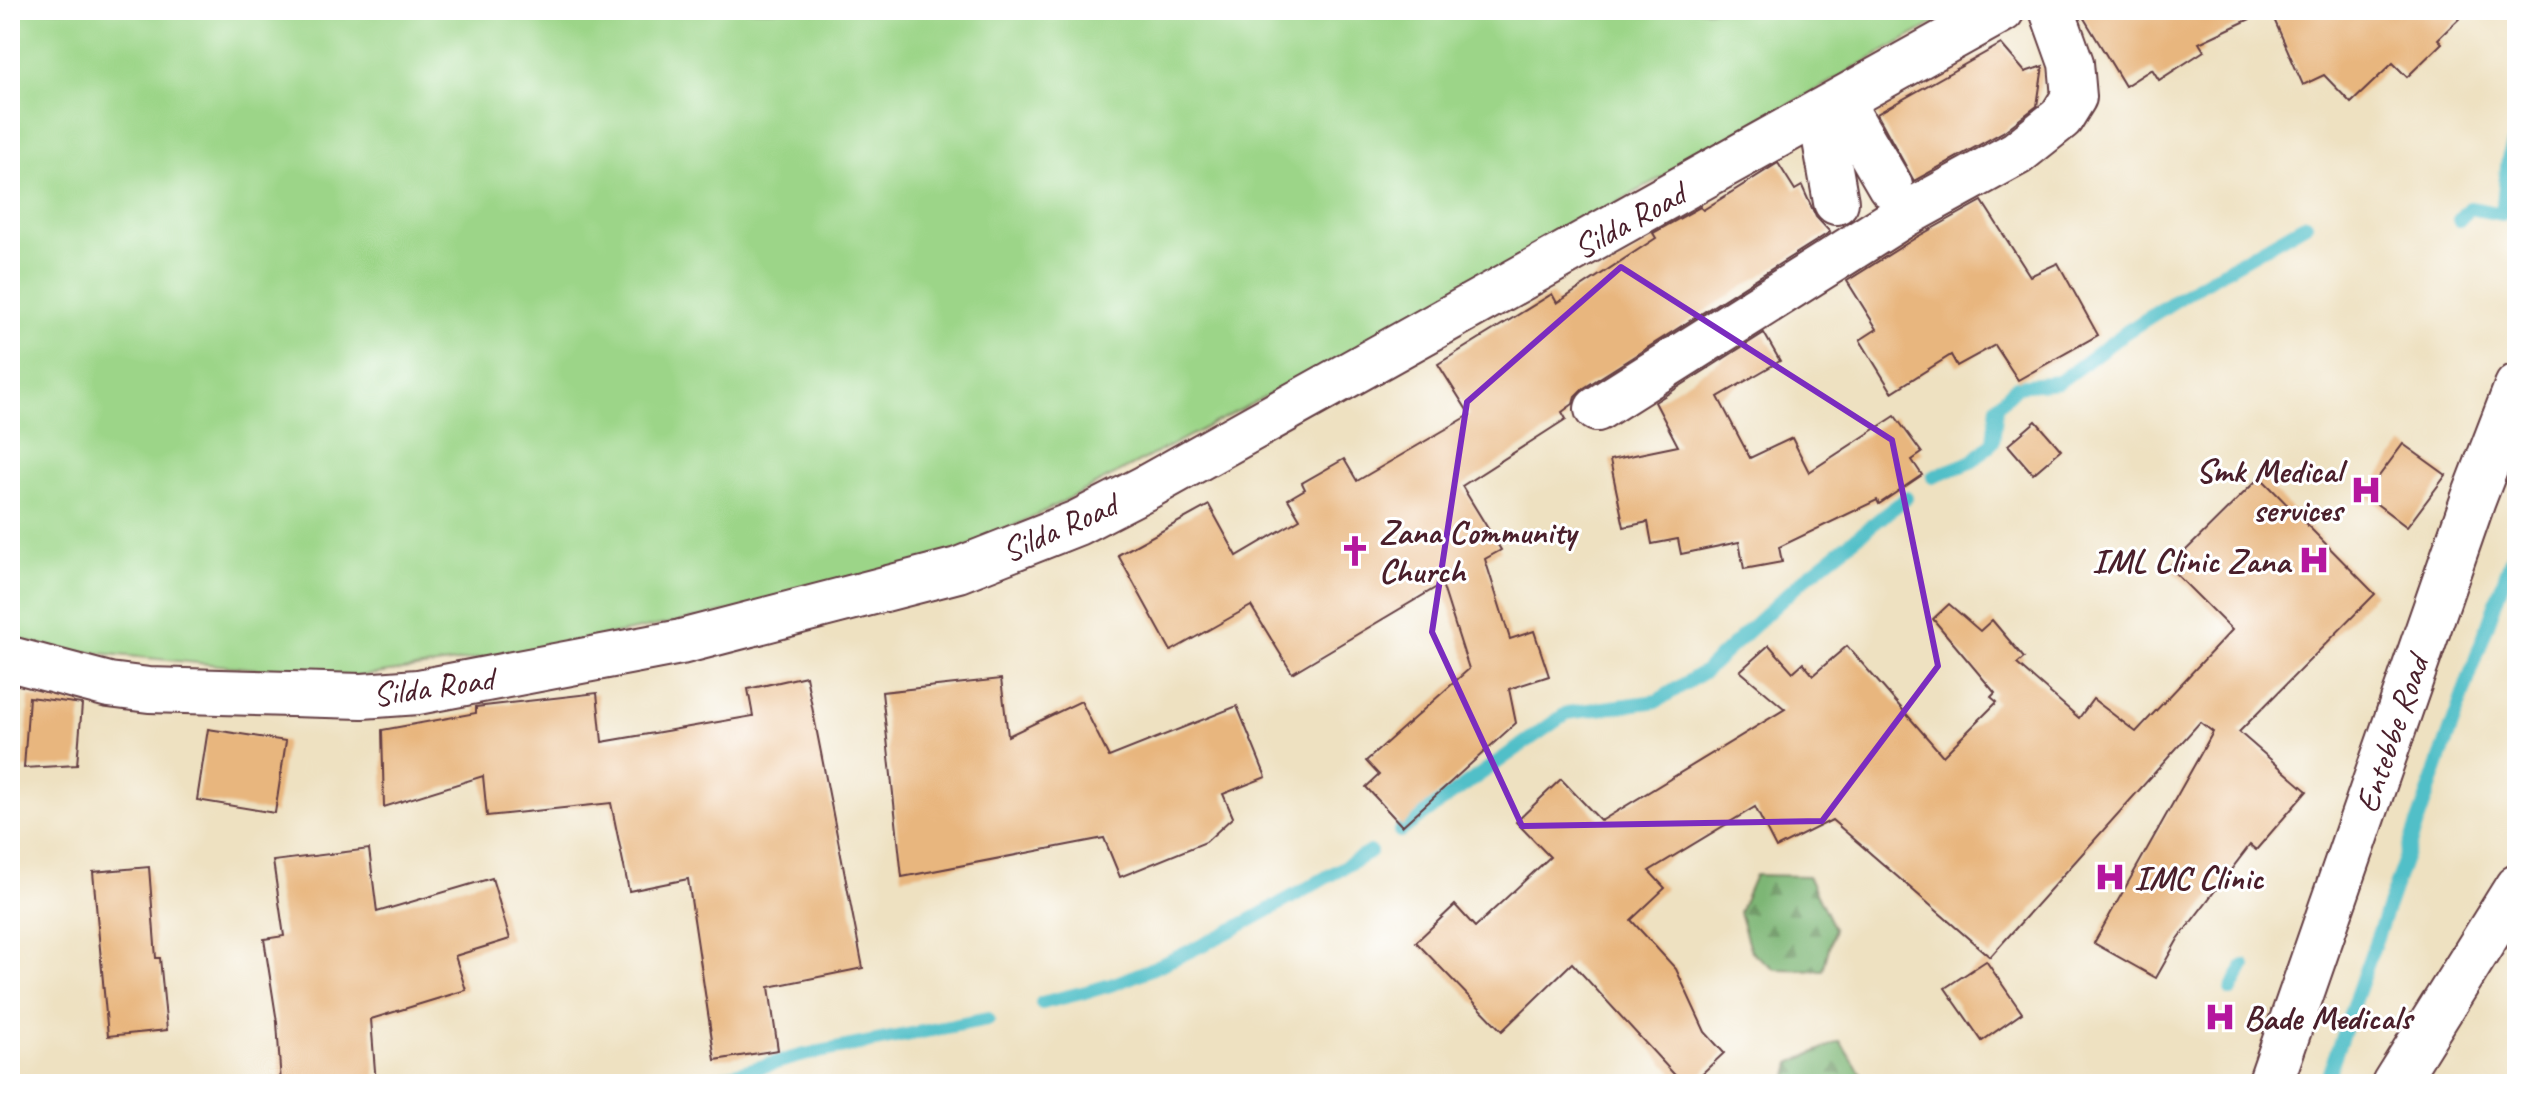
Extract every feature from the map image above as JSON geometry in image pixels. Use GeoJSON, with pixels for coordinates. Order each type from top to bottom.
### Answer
{"type":"FeatureCollection","features":[{"type":"Feature","properties":{"kind":"street","name":"Silda Road"},"geometry":{"type":"LineString","coordinates":[[10,659],[109,685],[149,690],[362,696],[418,692],[681,642],[958,570],[1077,523],[1147,487],[2002,10]]}},
{"type":"Feature","properties":{"kind":"street"},"geometry":{"type":"LineString","coordinates":[[1597,409],[1904,215],[2017,153],[2061,118],[2074,97],[2071,63],[2052,10]]}},
{"type":"Feature","properties":{"kind":"street"},"geometry":{"type":"LineString","coordinates":[[1831,107],[1890,186]]}},
{"type":"Feature","properties":{"kind":"street"},"geometry":{"type":"LineString","coordinates":[[1831,107],[1836,202]]}},
{"type":"Feature","properties":{"kind":"street","name":"Entebbe Road"},"geometry":{"type":"LineString","coordinates":[[2270,1084],[2473,500],[2517,386]]}},
{"type":"Feature","properties":{"kind":"street"},"geometry":{"type":"LineString","coordinates":[[2394,1084],[2517,887]]}},
{"type":"Feature","properties":{"kind":"highlighted area"},"geometry":{"type":"Polygon","coordinates":[[[1621,267],[1892,440],[1938,666],[1822,821],[1522,826],[1432,632],[1467,402],[1621,267]]]}},
{"type":"Feature","properties":{"kind":"green space"},"geometry":{"type":"Polygon","coordinates":[[[10,10],[1957,10],[1382,336],[1033,517],[921,568],[792,599],[523,652],[349,678],[58,649],[10,637],[10,10]]]}},
{"type":"Feature","properties":{"kind":"green space"},"geometry":{"type":"Polygon","coordinates":[[[1755,875],[1808,876],[1834,929],[1823,970],[1775,969],[1751,952],[1739,912],[1755,875]]]}},
{"type":"Feature","properties":{"kind":"green space"},"geometry":{"type":"Polygon","coordinates":[[[1840,1041],[1868,1084],[1786,1084],[1791,1063],[1840,1041]]]}},
{"type":"Feature","properties":{"kind":"building"},"geometry":{"type":"Polygon","coordinates":[[[2079,10],[2269,10],[2199,43],[2204,51],[2159,80],[2152,69],[2125,86],[2079,10]]]}},
{"type":"Feature","properties":{"kind":"building"},"geometry":{"type":"Polygon","coordinates":[[[2270,10],[2468,10],[2438,39],[2442,43],[2407,77],[2393,63],[2351,103],[2324,75],[2303,85],[2270,10]]]}},
{"type":"Feature","properties":{"kind":"building"},"geometry":{"type":"Polygon","coordinates":[[[2001,44],[2025,72],[2043,66],[2037,106],[2003,132],[1914,181],[1877,114],[2001,44]]]}},
{"type":"Feature","properties":{"kind":"building"},"geometry":{"type":"Polygon","coordinates":[[[1778,163],[1795,190],[1802,186],[1816,217],[1830,232],[1584,388],[1573,404],[1562,412],[1566,419],[1462,486],[1501,550],[1485,559],[1510,639],[1534,631],[1549,676],[1509,689],[1516,723],[1402,826],[1366,787],[1379,775],[1366,761],[1469,669],[1442,584],[1292,673],[1251,606],[1171,651],[1118,555],[1209,505],[1237,556],[1300,519],[1288,499],[1305,489],[1302,483],[1344,459],[1357,481],[1470,415],[1438,364],[1552,294],[1557,303],[1656,238],[1653,233],[1700,207],[1703,210],[1778,163]]]}},
{"type":"Feature","properties":{"kind":"building"},"geometry":{"type":"Polygon","coordinates":[[[1982,201],[2030,276],[2058,263],[2098,335],[2018,380],[1995,345],[1957,366],[1951,355],[1892,392],[1860,340],[1877,329],[1847,281],[1982,201]]]}},
{"type":"Feature","properties":{"kind":"building"},"geometry":{"type":"Polygon","coordinates":[[[1764,333],[1780,361],[1718,397],[1750,458],[1792,438],[1809,472],[1895,416],[1922,453],[1912,460],[1922,475],[1879,504],[1877,500],[1779,547],[1782,562],[1744,569],[1739,542],[1681,554],[1678,539],[1652,544],[1648,522],[1624,527],[1610,460],[1678,446],[1655,402],[1764,333]]]}},
{"type":"Feature","properties":{"kind":"building"},"geometry":{"type":"Polygon","coordinates":[[[2036,421],[2061,450],[2033,474],[2008,445],[2036,421]]]}},
{"type":"Feature","properties":{"kind":"building"},"geometry":{"type":"Polygon","coordinates":[[[2403,444],[2446,475],[2407,527],[2365,495],[2403,444]]]}},
{"type":"Feature","properties":{"kind":"building"},"geometry":{"type":"Polygon","coordinates":[[[2260,477],[2375,594],[2239,732],[2307,791],[2256,850],[2250,845],[2178,939],[2156,978],[2094,943],[2213,732],[2200,722],[1990,957],[1832,820],[1776,848],[1755,807],[1649,871],[1665,888],[1631,920],[1676,969],[1705,1032],[1724,1053],[1691,1084],[1683,1084],[1572,963],[1502,1031],[1416,942],[1455,905],[1475,927],[1550,857],[1516,822],[1561,779],[1601,821],[1785,709],[1740,671],[1769,645],[1793,672],[1803,663],[1813,675],[1847,646],[1943,756],[1997,702],[1991,697],[1995,693],[1933,619],[1949,604],[1980,631],[1992,620],[2024,658],[2017,664],[2079,718],[2093,699],[2136,732],[2232,630],[2169,567],[2260,477]]]}},
{"type":"Feature","properties":{"kind":"building"},"geometry":{"type":"Polygon","coordinates":[[[806,676],[863,968],[769,987],[778,1050],[715,1060],[688,879],[629,891],[611,803],[487,816],[483,776],[384,807],[382,730],[476,713],[476,707],[597,693],[602,742],[753,716],[748,689],[806,676]]]}},
{"type":"Feature","properties":{"kind":"building"},"geometry":{"type":"Polygon","coordinates":[[[1001,679],[1008,736],[1081,701],[1109,757],[1237,706],[1266,777],[1223,794],[1233,817],[1206,842],[1120,877],[1104,838],[902,877],[882,692],[1001,679]]]}},
{"type":"Feature","properties":{"kind":"building"},"geometry":{"type":"Polygon","coordinates":[[[29,697],[82,704],[77,765],[24,768],[29,697]]]}},
{"type":"Feature","properties":{"kind":"building"},"geometry":{"type":"Polygon","coordinates":[[[208,729],[286,741],[275,813],[197,800],[208,729]]]}},
{"type":"Feature","properties":{"kind":"building"},"geometry":{"type":"Polygon","coordinates":[[[369,849],[377,912],[492,878],[510,939],[455,956],[466,990],[371,1019],[376,1084],[281,1084],[277,1022],[264,939],[284,936],[273,861],[369,849]]]}},
{"type":"Feature","properties":{"kind":"building"},"geometry":{"type":"Polygon","coordinates":[[[149,867],[156,958],[160,958],[167,1030],[108,1036],[93,872],[149,867]]]}},
{"type":"Feature","properties":{"kind":"building"},"geometry":{"type":"Polygon","coordinates":[[[1986,961],[2022,1013],[1982,1041],[1945,988],[1986,961]]]}},
{"type":"Feature","properties":{"kind":"waterway"},"geometry":{"type":"LineString","coordinates":[[2459,220],[2470,208],[2502,214],[2508,158],[2517,134]]}},
{"type":"Feature","properties":{"kind":"waterway"},"geometry":{"type":"LineString","coordinates":[[1933,477],[1973,461],[1993,442],[1997,406],[2017,386],[2059,382],[2126,332],[2203,283],[2306,224]]}},
{"type":"Feature","properties":{"kind":"waterway"},"geometry":{"type":"LineString","coordinates":[[1400,831],[1567,713],[1657,701],[1705,671],[1804,579],[1906,498]]}},
{"type":"Feature","properties":{"kind":"waterway"},"geometry":{"type":"LineString","coordinates":[[2325,1084],[2517,542]]}},
{"type":"Feature","properties":{"kind":"waterway"},"geometry":{"type":"LineString","coordinates":[[1042,1003],[1110,985],[1152,969],[1247,922],[1370,852]]}},
{"type":"Feature","properties":{"kind":"waterway"},"geometry":{"type":"LineString","coordinates":[[2231,990],[2244,966]]}},
{"type":"Feature","properties":{"kind":"waterway"},"geometry":{"type":"LineString","coordinates":[[698,1084],[804,1055],[988,1019]]}},
{"type":"Feature","properties":{"kind":"place","name":"Smk Medical services"},"geometry":{"type":"Point","coordinates":[2366,490]}},
{"type":"Feature","properties":{"kind":"place","name":"Zana Community Church"},"geometry":{"type":"Point","coordinates":[1355,551]}},
{"type":"Feature","properties":{"kind":"place","name":"IML Clinic Zana"},"geometry":{"type":"Point","coordinates":[2314,560]}},
{"type":"Feature","properties":{"kind":"place","name":"IMC Clinic"},"geometry":{"type":"Point","coordinates":[2110,877]}},
{"type":"Feature","properties":{"kind":"place","name":"Bade Medicals"},"geometry":{"type":"Point","coordinates":[2220,1017]}}]}
